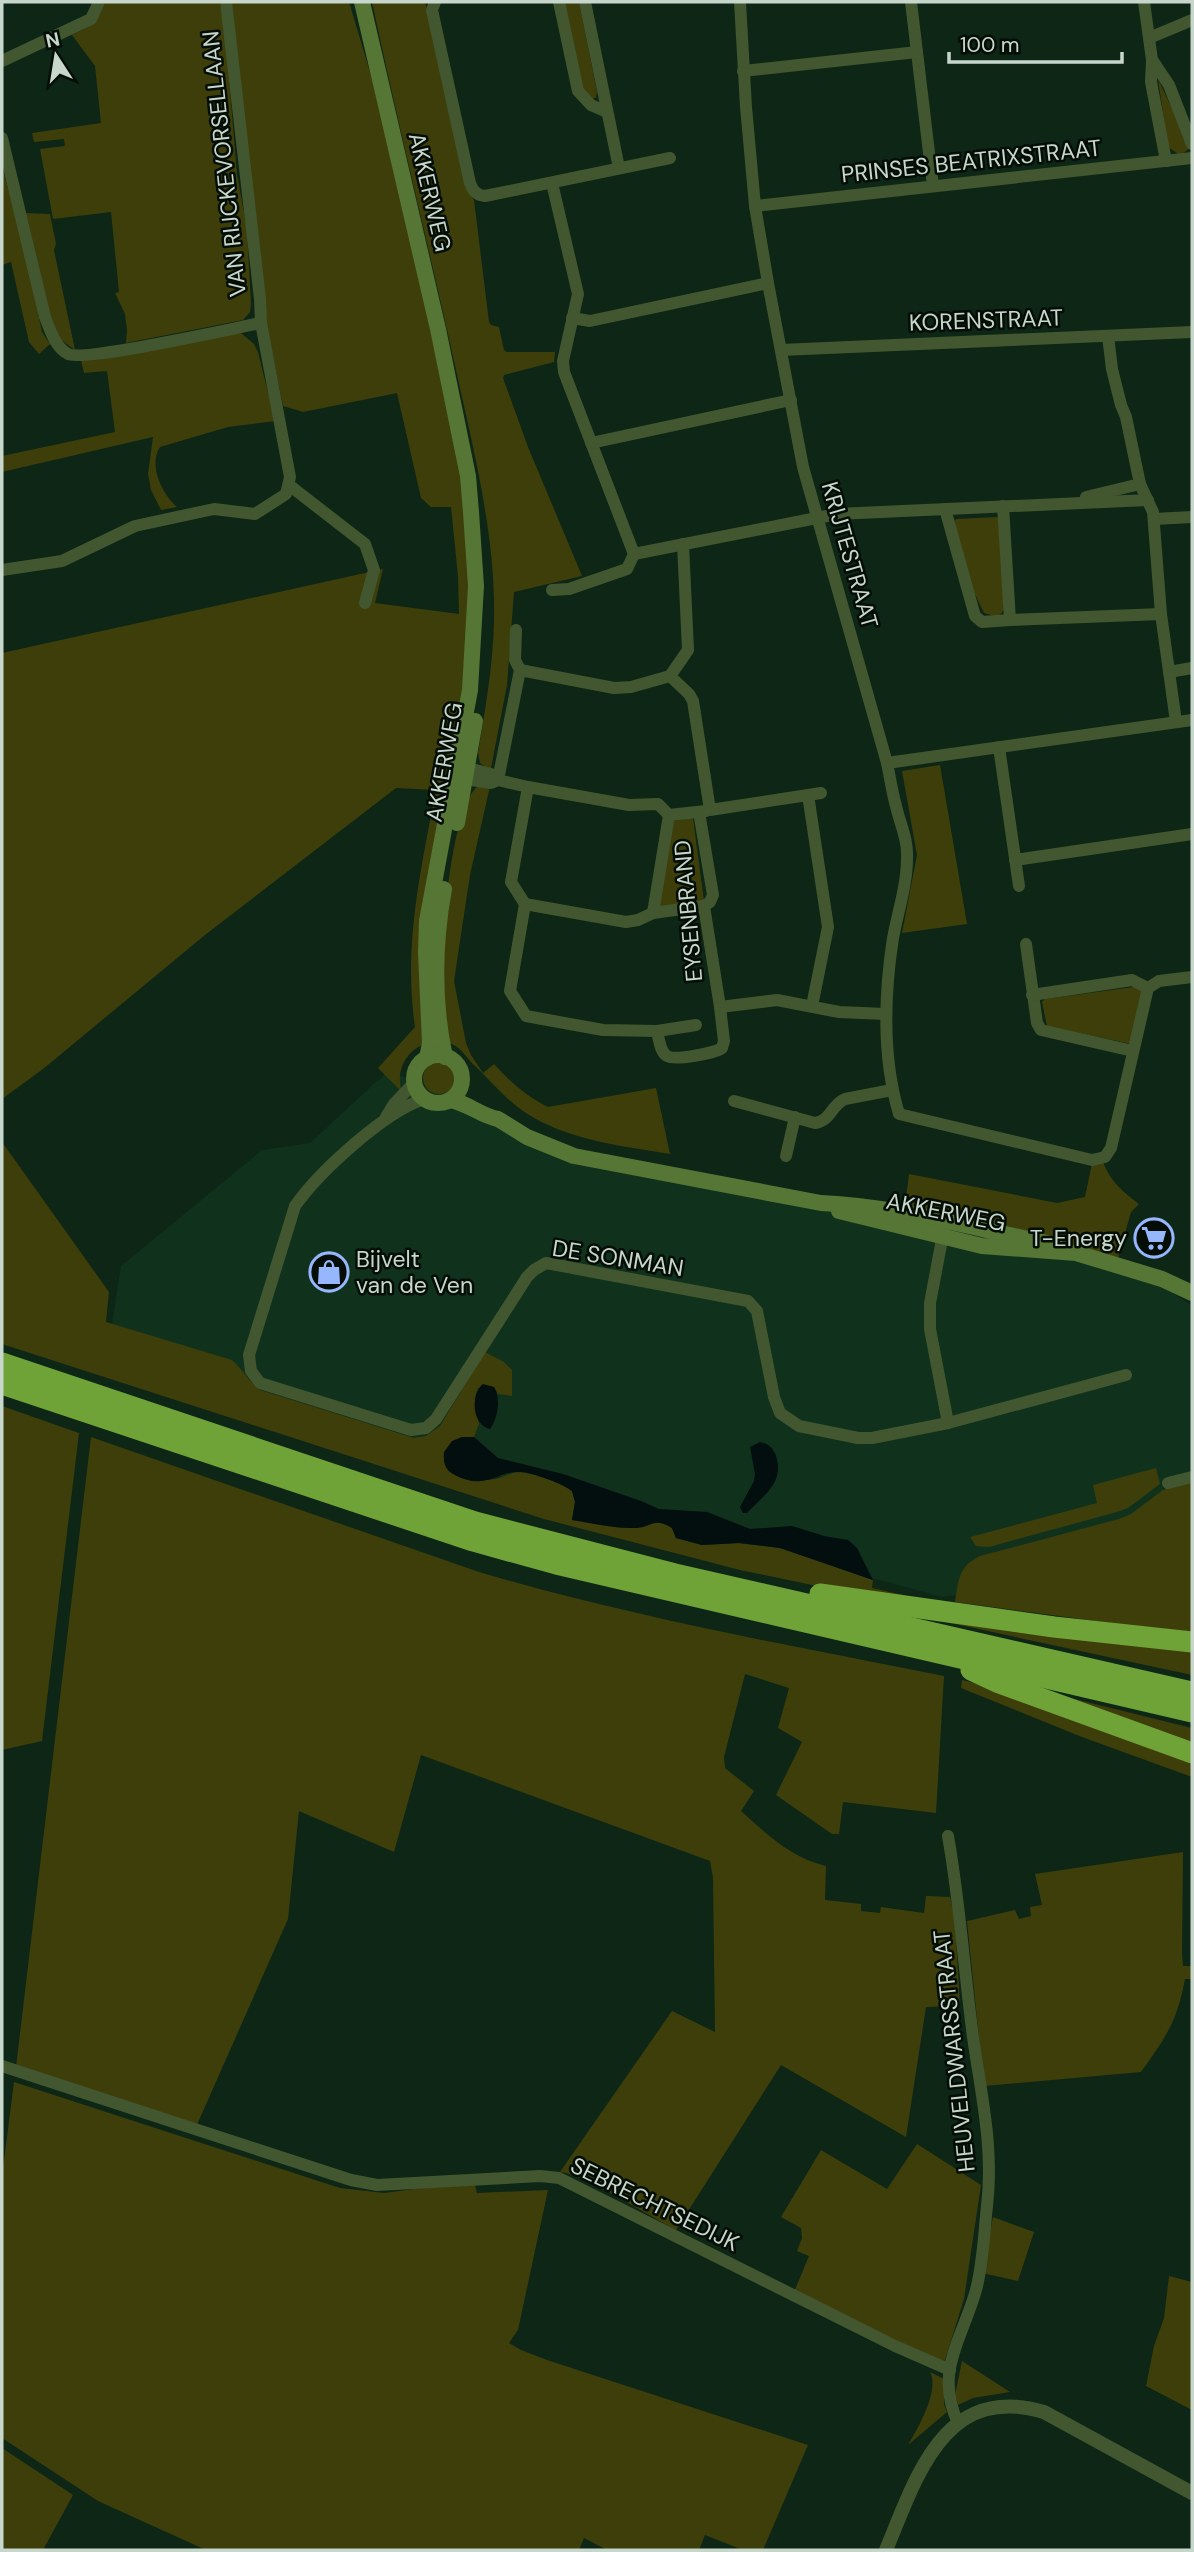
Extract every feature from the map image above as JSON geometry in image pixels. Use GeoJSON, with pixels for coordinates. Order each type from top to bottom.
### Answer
{"type":"FeatureCollection","features":[{"type":"Feature","properties":{"kind":"highway"},"geometry":{"type":"LineString","coordinates":[[2,1363],[475,1522],[675,1573],[1192,1692]]}},
{"type":"Feature","properties":{"kind":"highway"},"geometry":{"type":"LineString","coordinates":[[2,1384],[473,1541],[556,1564],[1192,1712]]}},
{"type":"Feature","properties":{"kind":"highway"},"geometry":{"type":"LineString","coordinates":[[675,1573],[992,1619],[1192,1643]]}},
{"type":"Feature","properties":{"kind":"highway"},"geometry":{"type":"LineString","coordinates":[[935,1653],[999,1683],[1192,1753]]}},
{"type":"Feature","properties":{"kind":"main road","name":"AKKERWEG"},"geometry":{"type":"LineString","coordinates":[[362,2],[438,329],[468,476],[475,574],[475,623],[465,774],[436,953],[440,1031],[445,1057]]}},
{"type":"Feature","properties":{"kind":"main road","name":"AKKERWEG"},"geometry":{"type":"LineString","coordinates":[[427,1058],[430,1043],[427,920],[465,774]]}},
{"type":"Feature","properties":{"kind":"main road"},"geometry":{"type":"LineString","coordinates":[[445,1057],[457,1065],[461,1085],[450,1100],[439,1104],[424,1099],[414,1083],[416,1068],[427,1058],[445,1057]]}},
{"type":"Feature","properties":{"kind":"main road","name":"AKKERWEG"},"geometry":{"type":"LineString","coordinates":[[461,1085],[493,1111],[498,1119]]}},
{"type":"Feature","properties":{"kind":"main road","name":"AKKERWEG"},"geometry":{"type":"LineString","coordinates":[[450,1100],[462,1103],[489,1118],[498,1119],[538,1142],[574,1156],[821,1203],[847,1204],[944,1229],[1047,1243],[1066,1252],[1162,1279],[1192,1293]]}},
{"type":"Feature","properties":{"kind":"street"},"geometry":{"type":"LineString","coordinates":[[2,61],[90,19],[99,2]]}},
{"type":"Feature","properties":{"kind":"street","name":"VAN RIJCKEVORSELLAAN"},"geometry":{"type":"LineString","coordinates":[[226,2],[261,323],[288,465],[289,485]]}},
{"type":"Feature","properties":{"kind":"street"},"geometry":{"type":"LineString","coordinates":[[435,2],[432,10],[472,191],[478,195],[485,196],[670,158]]}},
{"type":"Feature","properties":{"kind":"street"},"geometry":{"type":"LineString","coordinates":[[559,2],[578,92],[591,105],[607,112]]}},
{"type":"Feature","properties":{"kind":"street"},"geometry":{"type":"LineString","coordinates":[[585,2],[619,168]]}},
{"type":"Feature","properties":{"kind":"street","name":"KRIJTESTRAAT"},"geometry":{"type":"LineString","coordinates":[[740,2],[755,206],[803,467],[906,838],[907,857],[893,940],[885,1014],[892,1090],[899,1114],[1092,1160],[1105,1157],[1111,1148],[1133,1051]]}},
{"type":"Feature","properties":{"kind":"street"},"geometry":{"type":"LineString","coordinates":[[911,2],[933,186]]}},
{"type":"Feature","properties":{"kind":"street"},"geometry":{"type":"LineString","coordinates":[[1144,2],[1152,60],[1151,82],[1166,161]]}},
{"type":"Feature","properties":{"kind":"street"},"geometry":{"type":"LineString","coordinates":[[1149,38],[1192,20]]}},
{"type":"Feature","properties":{"kind":"street"},"geometry":{"type":"LineString","coordinates":[[743,71],[917,52]]}},
{"type":"Feature","properties":{"kind":"street"},"geometry":{"type":"LineString","coordinates":[[1152,60],[1169,85],[1192,144]]}},
{"type":"Feature","properties":{"kind":"street","name":"VAN RIJCKEVORSELLAAN"},"geometry":{"type":"LineString","coordinates":[[2,138],[46,317],[58,345],[68,354],[80,356],[147,346],[261,323]]}},
{"type":"Feature","properties":{"kind":"street","name":"PRINSES BEATRIXSTRAAT"},"geometry":{"type":"LineString","coordinates":[[755,206],[1192,158]]}},
{"type":"Feature","properties":{"kind":"street"},"geometry":{"type":"LineString","coordinates":[[552,183],[578,294],[563,361],[564,372],[634,554],[627,569],[569,589],[552,590]]}},
{"type":"Feature","properties":{"kind":"street"},"geometry":{"type":"LineString","coordinates":[[572,318],[590,321],[768,283]]}},
{"type":"Feature","properties":{"kind":"street","name":"KORENSTRAAT"},"geometry":{"type":"LineString","coordinates":[[781,350],[1192,332]]}},
{"type":"Feature","properties":{"kind":"street"},"geometry":{"type":"LineString","coordinates":[[1108,336],[1112,369],[1126,417],[1140,484],[1154,519],[1161,614],[1176,722]]}},
{"type":"Feature","properties":{"kind":"street"},"geometry":{"type":"LineString","coordinates":[[591,443],[791,400]]}},
{"type":"Feature","properties":{"kind":"street"},"geometry":{"type":"LineString","coordinates":[[1060,503],[1140,484]]}},
{"type":"Feature","properties":{"kind":"street"},"geometry":{"type":"LineString","coordinates":[[2,570],[62,561],[135,526],[214,509],[255,514],[286,494],[289,485],[365,544],[374,570],[365,603]]}},
{"type":"Feature","properties":{"kind":"street"},"geometry":{"type":"LineString","coordinates":[[634,554],[837,514],[1148,500]]}},
{"type":"Feature","properties":{"kind":"street"},"geometry":{"type":"LineString","coordinates":[[1003,506],[1010,620]]}},
{"type":"Feature","properties":{"kind":"street"},"geometry":{"type":"LineString","coordinates":[[945,509],[975,616],[982,622],[1161,614]]}},
{"type":"Feature","properties":{"kind":"street"},"geometry":{"type":"LineString","coordinates":[[1154,519],[1192,517]]}},
{"type":"Feature","properties":{"kind":"street"},"geometry":{"type":"LineString","coordinates":[[520,670],[614,688],[631,687],[670,676],[688,650],[683,544]]}},
{"type":"Feature","properties":{"kind":"street"},"geometry":{"type":"LineString","coordinates":[[498,780],[520,670],[515,660],[516,630]]}},
{"type":"Feature","properties":{"kind":"street"},"geometry":{"type":"LineString","coordinates":[[1169,671],[1192,668]]}},
{"type":"Feature","properties":{"kind":"street"},"geometry":{"type":"LineString","coordinates":[[670,676],[693,701],[704,811],[815,794],[828,927],[813,1006]]}},
{"type":"Feature","properties":{"kind":"street"},"geometry":{"type":"LineString","coordinates":[[887,763],[1192,720]]}},
{"type":"Feature","properties":{"kind":"street"},"geometry":{"type":"LineString","coordinates":[[999,747],[1018,886]]}},
{"type":"Feature","properties":{"kind":"street","name":"EYSENBRAND"},"geometry":{"type":"LineString","coordinates":[[465,774],[491,774],[498,780],[528,787],[629,805],[659,804],[669,815]]}},
{"type":"Feature","properties":{"kind":"street"},"geometry":{"type":"LineString","coordinates":[[528,787],[511,882],[525,904],[510,991],[526,1016],[603,1030],[657,1031],[696,1025]]}},
{"type":"Feature","properties":{"kind":"street","name":"EYSENBRAND"},"geometry":{"type":"LineString","coordinates":[[669,815],[704,811],[713,895],[710,902],[704,906],[720,1007],[777,1000],[839,1012],[885,1014]]}},
{"type":"Feature","properties":{"kind":"street","name":"EYSENBRAND"},"geometry":{"type":"LineString","coordinates":[[653,914],[669,815]]}},
{"type":"Feature","properties":{"kind":"street"},"geometry":{"type":"LineString","coordinates":[[1015,860],[1192,834]]}},
{"type":"Feature","properties":{"kind":"street"},"geometry":{"type":"LineString","coordinates":[[525,904],[626,922],[653,914],[704,906]]}},
{"type":"Feature","properties":{"kind":"street"},"geometry":{"type":"LineString","coordinates":[[1026,944],[1032,995],[1037,1023],[1041,1030],[1133,1051],[1148,988],[1159,981],[1192,977]]}},
{"type":"Feature","properties":{"kind":"street"},"geometry":{"type":"LineString","coordinates":[[1032,995],[1132,980],[1148,988]]}},
{"type":"Feature","properties":{"kind":"street"},"geometry":{"type":"LineString","coordinates":[[657,1031],[661,1049],[666,1056],[673,1058],[716,1052],[722,1048],[724,1041],[720,1007]]}},
{"type":"Feature","properties":{"kind":"street","name":"DE SONMAN"},"geometry":{"type":"LineString","coordinates":[[386,1118],[394,1104],[414,1083]]}},
{"type":"Feature","properties":{"kind":"street"},"geometry":{"type":"LineString","coordinates":[[733,1101],[815,1123],[828,1118],[838,1102],[892,1090]]}},
{"type":"Feature","properties":{"kind":"street","name":"DE SONMAN"},"geometry":{"type":"LineString","coordinates":[[424,1099],[386,1118],[310,1185],[295,1206],[249,1355],[251,1371],[260,1383],[411,1430],[426,1429],[436,1419],[527,1277],[546,1263],[748,1301],[757,1311],[774,1396],[780,1413],[799,1426],[858,1438],[872,1438],[948,1423],[1126,1375]]}},
{"type":"Feature","properties":{"kind":"street"},"geometry":{"type":"LineString","coordinates":[[786,1156],[795,1117]]}},
{"type":"Feature","properties":{"kind":"street"},"geometry":{"type":"LineString","coordinates":[[944,1229],[930,1303],[930,1329],[948,1423]]}},
{"type":"Feature","properties":{"kind":"street"},"geometry":{"type":"LineString","coordinates":[[1168,1483],[1192,1477]]}},
{"type":"Feature","properties":{"kind":"street","name":"HEUVELDWARSSTRAAT"},"geometry":{"type":"LineString","coordinates":[[948,1836],[959,1901],[973,2036],[988,2122],[990,2167],[988,2203],[976,2289],[950,2370],[947,2388],[958,2423]]}},
{"type":"Feature","properties":{"kind":"street","name":"SEBRECHTSEDIJK"},"geometry":{"type":"LineString","coordinates":[[2,2066],[351,2180],[377,2185],[540,2176],[559,2178],[895,2346],[950,2370]]}},
{"type":"Feature","properties":{"kind":"street"},"geometry":{"type":"LineString","coordinates":[[886,2550],[920,2470],[945,2433],[974,2415],[1006,2407],[1044,2412],[1192,2493]]}},
{"type":"Feature","properties":{"kind":"shaded area"},"geometry":{"type":"Polygon","coordinates":[[[106,2],[220,2],[237,174],[247,230],[251,304],[250,312],[243,320],[126,343],[125,314],[115,293],[119,292],[111,212],[53,219],[40,149],[65,146],[64,139],[34,142],[32,133],[101,123],[95,66],[72,35],[90,26],[106,2]]]}},
{"type":"Feature","properties":{"kind":"shaded area"},"geometry":{"type":"Polygon","coordinates":[[[230,2],[349,2],[373,82],[433,326],[463,485],[474,601],[450,791],[427,1043],[413,1051],[404,1062],[400,1076],[402,1092],[378,1068],[415,1027],[412,937],[436,790],[396,788],[205,935],[43,1069],[2,1099],[2,653],[383,569],[375,603],[459,614],[451,507],[431,507],[421,498],[397,393],[303,412],[283,406],[267,327],[230,2]]]}},
{"type":"Feature","properties":{"kind":"shaded area"},"geometry":{"type":"Polygon","coordinates":[[[372,2],[425,2],[474,200],[489,322],[499,327],[504,350],[507,352],[555,352],[554,362],[504,375],[503,378],[528,447],[582,576],[514,592],[507,685],[491,768],[488,769],[480,763],[478,753],[488,688],[494,621],[488,526],[470,432],[372,2]]]}},
{"type":"Feature","properties":{"kind":"shaded area"},"geometry":{"type":"Polygon","coordinates":[[[564,2],[579,2],[596,98],[589,98],[582,87],[564,2]]]}},
{"type":"Feature","properties":{"kind":"shaded area"},"geometry":{"type":"Polygon","coordinates":[[[1158,79],[1187,140],[1189,149],[1180,155],[1168,147],[1158,79]]]}},
{"type":"Feature","properties":{"kind":"shaded area"},"geometry":{"type":"Polygon","coordinates":[[[2,167],[22,238],[42,332],[50,344],[39,354],[29,342],[11,262],[2,265],[2,167]]]}},
{"type":"Feature","properties":{"kind":"shaded area"},"geometry":{"type":"Polygon","coordinates":[[[26,213],[50,214],[56,244],[54,250],[75,350],[57,337],[53,327],[26,213]]]}},
{"type":"Feature","properties":{"kind":"shaded area"},"geometry":{"type":"Polygon","coordinates":[[[241,333],[254,344],[258,352],[275,421],[228,427],[160,447],[155,462],[158,479],[166,495],[177,507],[161,510],[151,490],[148,474],[153,437],[2,472],[2,456],[115,432],[107,371],[84,373],[81,360],[241,333]]]}},
{"type":"Feature","properties":{"kind":"shaded area"},"geometry":{"type":"Polygon","coordinates":[[[998,517],[1004,609],[1001,614],[995,616],[984,613],[974,592],[954,522],[956,519],[998,517]]]}},
{"type":"Feature","properties":{"kind":"shaded area"},"geometry":{"type":"Polygon","coordinates":[[[940,765],[967,924],[902,933],[917,855],[902,771],[940,765]]]}},
{"type":"Feature","properties":{"kind":"shaded area"},"geometry":{"type":"Polygon","coordinates":[[[478,786],[490,786],[470,875],[454,981],[466,1043],[471,1055],[483,1073],[494,1064],[519,1088],[548,1107],[656,1088],[670,1154],[595,1141],[542,1122],[512,1102],[474,1065],[459,1048],[446,1042],[441,981],[446,903],[461,819],[478,786]]]}},
{"type":"Feature","properties":{"kind":"shaded area"},"geometry":{"type":"Polygon","coordinates":[[[693,818],[704,901],[653,910],[671,821],[693,818]]]}},
{"type":"Feature","properties":{"kind":"shaded area"},"geometry":{"type":"Polygon","coordinates":[[[1141,986],[1143,996],[1131,1044],[1047,1026],[1042,1002],[1045,999],[1141,986]]]}},
{"type":"Feature","properties":{"kind":"shaded area"},"geometry":{"type":"Polygon","coordinates":[[[439,1062],[450,1067],[455,1078],[450,1089],[439,1094],[428,1089],[423,1078],[428,1067],[439,1062]]]}},
{"type":"Feature","properties":{"kind":"shaded area"},"geometry":{"type":"Polygon","coordinates":[[[389,1070],[567,1153],[1148,1275],[1192,1306],[1192,1571],[942,1597],[105,1369],[121,1266],[262,1150],[310,1143],[389,1070]]]}},
{"type":"Feature","properties":{"kind":"shaded area"},"geometry":{"type":"Polygon","coordinates":[[[2,1142],[109,1292],[106,1322],[232,1360],[260,1390],[414,1438],[426,1436],[440,1426],[485,1352],[504,1362],[512,1370],[512,1396],[498,1394],[494,1387],[478,1388],[475,1397],[479,1424],[474,1437],[462,1437],[444,1452],[445,1462],[455,1475],[481,1480],[517,1472],[532,1474],[572,1491],[575,1502],[572,1520],[643,1527],[658,1522],[672,1528],[676,1538],[702,1545],[738,1543],[780,1548],[873,1580],[872,1588],[916,1598],[812,1585],[740,1570],[544,1519],[2,1344],[2,1142]]]}},
{"type":"Feature","properties":{"kind":"shaded area"},"geometry":{"type":"Polygon","coordinates":[[[1103,1162],[1118,1186],[1139,1204],[1131,1212],[1118,1258],[1035,1233],[905,1206],[909,1174],[1057,1203],[1085,1197],[1092,1163],[1103,1162]]]}},
{"type":"Feature","properties":{"kind":"shaded area"},"geometry":{"type":"Polygon","coordinates":[[[483,1384],[494,1387],[498,1403],[497,1414],[490,1429],[484,1427],[476,1416],[476,1395],[483,1384]]]}},
{"type":"Feature","properties":{"kind":"shaded area"},"geometry":{"type":"Polygon","coordinates":[[[2,1406],[79,1433],[42,1741],[2,1750],[2,1406]]]}},
{"type":"Feature","properties":{"kind":"shaded area"},"geometry":{"type":"Polygon","coordinates":[[[91,1437],[479,1572],[536,1588],[710,1629],[944,1676],[936,1813],[843,1802],[839,1834],[832,1834],[776,1795],[802,1742],[778,1728],[789,1688],[745,1674],[724,1757],[725,1768],[754,1791],[741,1811],[790,1851],[826,1866],[825,1900],[861,1904],[861,1911],[880,1913],[881,1907],[924,1913],[926,1896],[950,1897],[955,1920],[960,2006],[926,2007],[906,2137],[781,2065],[676,2230],[600,2187],[560,2172],[672,2011],[715,2032],[713,1878],[710,1861],[421,1755],[394,1852],[299,1811],[288,1919],[196,2127],[16,2067],[91,1437]]]}},
{"type":"Feature","properties":{"kind":"shaded area"},"geometry":{"type":"Polygon","coordinates":[[[462,1437],[474,1437],[498,1458],[563,1474],[659,1509],[707,1512],[750,1529],[792,1526],[848,1540],[857,1548],[873,1580],[780,1548],[739,1543],[702,1545],[676,1538],[672,1528],[661,1523],[627,1528],[572,1520],[575,1502],[572,1491],[555,1482],[520,1472],[475,1481],[449,1471],[445,1466],[444,1452],[452,1441],[462,1437]]]}},
{"type":"Feature","properties":{"kind":"shaded area"},"geometry":{"type":"Polygon","coordinates":[[[760,1442],[773,1450],[778,1473],[766,1494],[747,1513],[743,1513],[740,1507],[755,1474],[750,1447],[760,1442]]]}},
{"type":"Feature","properties":{"kind":"shaded area"},"geometry":{"type":"Polygon","coordinates":[[[1156,1468],[1160,1484],[1128,1508],[989,1547],[976,1546],[970,1537],[1097,1503],[1093,1485],[1156,1468]]]}},
{"type":"Feature","properties":{"kind":"shaded area"},"geometry":{"type":"Polygon","coordinates":[[[1192,1480],[1192,1634],[955,1602],[963,1569],[980,1556],[1119,1519],[1131,1514],[1163,1490],[1192,1480]]]}},
{"type":"Feature","properties":{"kind":"shaded area"},"geometry":{"type":"Polygon","coordinates":[[[922,1617],[1192,1646],[1192,1675],[922,1617]]]}},
{"type":"Feature","properties":{"kind":"shaded area"},"geometry":{"type":"Polygon","coordinates":[[[962,1680],[983,1685],[1192,1761],[1192,1777],[1082,1737],[961,1688],[962,1680]]]}},
{"type":"Feature","properties":{"kind":"shaded area"},"geometry":{"type":"Polygon","coordinates":[[[1042,1691],[1192,1728],[1192,1746],[1042,1691]]]}},
{"type":"Feature","properties":{"kind":"shaded area"},"geometry":{"type":"Polygon","coordinates":[[[1183,1852],[1182,1954],[1183,1966],[1192,1966],[1192,1979],[1185,1979],[1169,2028],[1141,2072],[984,2086],[967,1921],[1015,1910],[1019,1919],[1031,1916],[1030,1907],[1042,1905],[1035,1874],[1183,1852]]]}},
{"type":"Feature","properties":{"kind":"shaded area"},"geometry":{"type":"Polygon","coordinates":[[[14,2082],[340,2188],[384,2193],[474,2181],[477,2193],[548,2190],[518,2330],[509,2343],[547,2360],[808,2445],[763,2550],[743,2550],[705,2535],[699,2550],[607,2550],[584,2538],[579,2550],[206,2550],[98,2501],[2,2438],[2,2176],[14,2082]]]}},
{"type":"Feature","properties":{"kind":"shaded area"},"geometry":{"type":"Polygon","coordinates":[[[917,2144],[981,2185],[964,2299],[944,2363],[794,2292],[809,2256],[797,2251],[802,2238],[801,2228],[781,2217],[821,2150],[887,2189],[917,2144]]]}},
{"type":"Feature","properties":{"kind":"shaded area"},"geometry":{"type":"Polygon","coordinates":[[[993,2217],[1034,2232],[1018,2281],[982,2273],[993,2217]]]}},
{"type":"Feature","properties":{"kind":"shaded area"},"geometry":{"type":"Polygon","coordinates":[[[1169,2276],[1192,2282],[1192,2410],[1146,2386],[1154,2346],[1164,2318],[1169,2276]]]}},
{"type":"Feature","properties":{"kind":"shaded area"},"geometry":{"type":"Polygon","coordinates":[[[962,2361],[1010,2392],[973,2398],[958,2405],[955,2395],[962,2361]]]}},
{"type":"Feature","properties":{"kind":"shaded area"},"geometry":{"type":"Polygon","coordinates":[[[930,2372],[944,2379],[944,2404],[947,2412],[908,2445],[930,2399],[930,2372]]]}},
{"type":"Feature","properties":{"kind":"shaded area"},"geometry":{"type":"Polygon","coordinates":[[[2,2448],[73,2495],[43,2550],[2,2550],[2,2448]]]}},
{"type":"Feature","properties":{"kind":"place","name":"T-Energy"},"geometry":{"type":"Point","coordinates":[1154,1238]}},
{"type":"Feature","properties":{"kind":"place","name":"Bijvelt van de Ven"},"geometry":{"type":"Point","coordinates":[329,1272]}}]}
